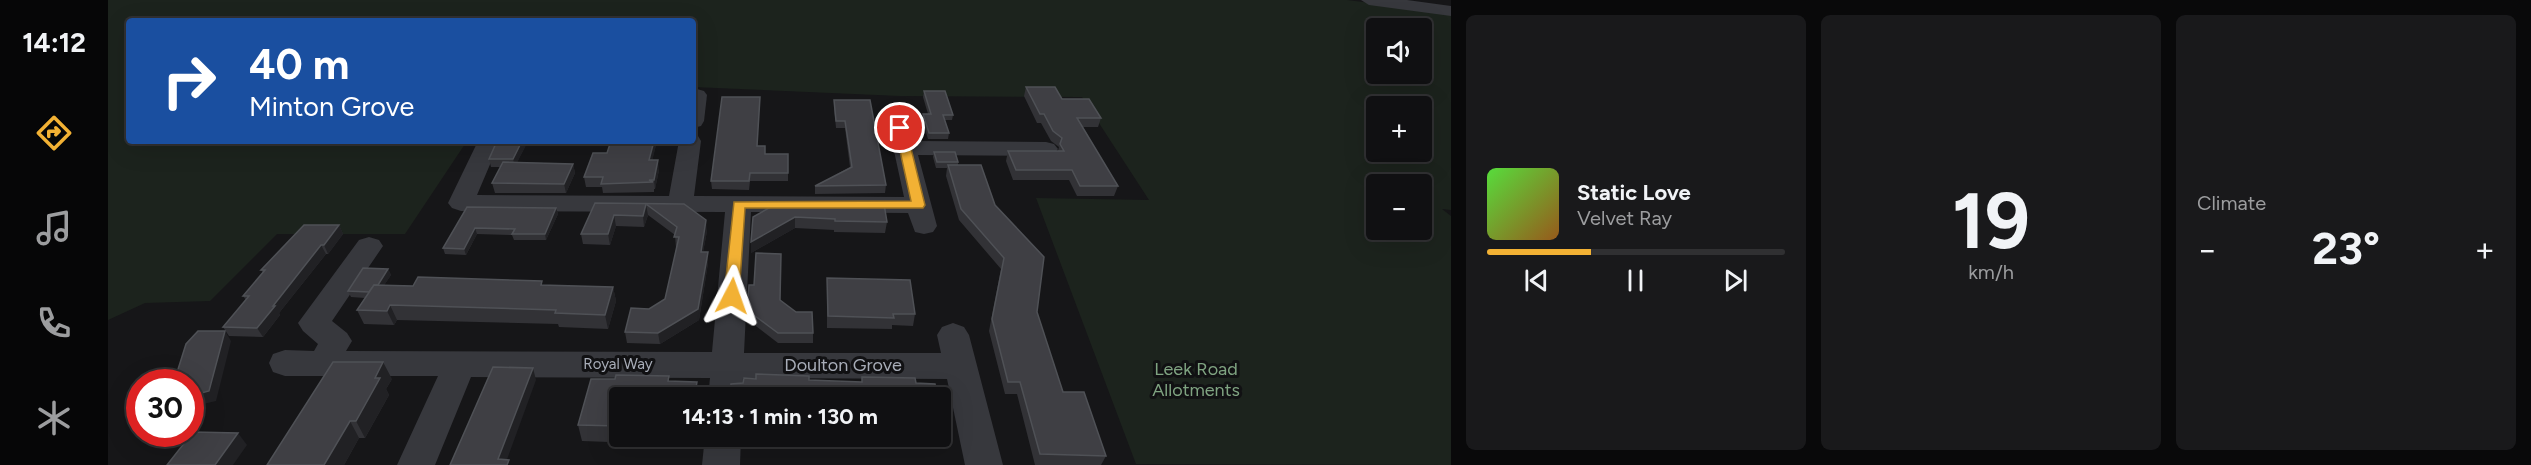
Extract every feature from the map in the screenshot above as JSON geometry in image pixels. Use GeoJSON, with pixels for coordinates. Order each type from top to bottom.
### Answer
{"type":"FeatureCollection","features":[{"type":"Feature","properties":{"kind":"street"},"geometry":{"type":"LineString","coordinates":[[1369,0],[1451,10]]}},
{"type":"Feature","properties":{"kind":"street"},"geometry":{"type":"LineString","coordinates":[[696,102],[697,96]]}},
{"type":"Feature","properties":{"kind":"street"},"geometry":{"type":"LineString","coordinates":[[488,144],[461,203],[739,204],[921,216],[903,138],[1046,149]]}},
{"type":"Feature","properties":{"kind":"street"},"geometry":{"type":"LineString","coordinates":[[680,204],[690,144]]}},
{"type":"Feature","properties":{"kind":"street"},"geometry":{"type":"LineString","coordinates":[[726,387],[739,204]]}},
{"type":"Feature","properties":{"kind":"street"},"geometry":{"type":"LineString","coordinates":[[329,352],[314,323],[369,246]]}},
{"type":"Feature","properties":{"kind":"street","name":"Doulton Grove"},"geometry":{"type":"LineString","coordinates":[[727,365],[956,350],[984,465]]}},
{"type":"Feature","properties":{"kind":"street","name":"Royal Way"},"geometry":{"type":"LineString","coordinates":[[285,363],[329,352],[460,364],[727,365]]}},
{"type":"Feature","properties":{"kind":"street"},"geometry":{"type":"LineString","coordinates":[[416,465],[460,364]]}},
{"type":"Feature","properties":{"kind":"street"},"geometry":{"type":"LineString","coordinates":[[722,465],[723,447]]}},
{"type":"Feature","properties":{"kind":"green space","name":"Leek Road Allotments"},"geometry":{"type":"Polygon","coordinates":[[[108,0],[1347,0],[1451,13],[1451,210],[1442,209],[1451,216],[1451,465],[1136,464],[1036,198],[1149,200],[1082,97],[900,96],[696,87],[696,18],[126,18],[126,144],[465,144],[405,234],[277,234],[210,301],[145,303],[108,320],[108,0]]]}},
{"type":"Feature","properties":{"kind":"building"},"geometry":{"type":"Polygon","coordinates":[[[1026,87],[1055,87],[1062,99],[1089,99],[1101,118],[1077,118],[1118,186],[1080,186],[1072,170],[1016,170],[1008,151],[1064,151],[1060,144],[1062,138],[1053,131],[1044,114],[1040,114],[1026,87]]]}},
{"type":"Feature","properties":{"kind":"building"},"geometry":{"type":"Polygon","coordinates":[[[924,91],[945,91],[953,115],[943,115],[949,133],[929,133],[923,114],[931,114],[924,91]]]}},
{"type":"Feature","properties":{"kind":"building"},"geometry":{"type":"Polygon","coordinates":[[[722,97],[760,97],[757,146],[765,146],[765,154],[788,154],[788,173],[750,173],[749,181],[711,181],[722,97]]]}},
{"type":"Feature","properties":{"kind":"building"},"geometry":{"type":"Polygon","coordinates":[[[834,100],[870,100],[886,185],[815,186],[852,167],[845,121],[836,121],[834,100]]]}},
{"type":"Feature","properties":{"kind":"building"},"geometry":{"type":"Polygon","coordinates":[[[496,144],[520,144],[513,159],[489,159],[496,144]]]}},
{"type":"Feature","properties":{"kind":"building"},"geometry":{"type":"Polygon","coordinates":[[[610,144],[653,144],[649,160],[658,160],[654,180],[649,180],[653,182],[601,184],[603,177],[584,177],[593,153],[607,153],[610,144]]]}},
{"type":"Feature","properties":{"kind":"building"},"geometry":{"type":"Polygon","coordinates":[[[934,152],[955,152],[958,162],[937,162],[934,152]]]}},
{"type":"Feature","properties":{"kind":"building"},"geometry":{"type":"Polygon","coordinates":[[[503,162],[573,164],[564,184],[492,183],[503,162]]]}},
{"type":"Feature","properties":{"kind":"building"},"geometry":{"type":"Polygon","coordinates":[[[948,165],[981,165],[995,205],[1044,257],[1037,312],[1063,392],[1084,392],[1106,456],[1040,454],[1020,382],[1008,382],[992,319],[1004,258],[961,209],[948,165]]]}},
{"type":"Feature","properties":{"kind":"building"},"geometry":{"type":"Polygon","coordinates":[[[595,203],[684,204],[706,220],[701,252],[708,252],[698,309],[658,333],[625,332],[631,308],[649,309],[665,299],[679,237],[674,237],[677,227],[646,204],[643,216],[614,215],[608,234],[581,234],[595,203]]]}},
{"type":"Feature","properties":{"kind":"building"},"geometry":{"type":"Polygon","coordinates":[[[778,203],[884,204],[887,222],[835,221],[835,219],[795,217],[751,242],[753,217],[778,203]]]}},
{"type":"Feature","properties":{"kind":"building"},"geometry":{"type":"Polygon","coordinates":[[[467,207],[556,208],[545,234],[512,234],[515,229],[475,228],[464,249],[443,248],[467,207]]]}},
{"type":"Feature","properties":{"kind":"building"},"geometry":{"type":"Polygon","coordinates":[[[304,225],[339,225],[257,328],[223,327],[249,296],[243,296],[265,270],[261,270],[304,225]]]}},
{"type":"Feature","properties":{"kind":"building"},"geometry":{"type":"Polygon","coordinates":[[[756,253],[781,254],[780,300],[796,312],[812,312],[813,333],[778,333],[747,310],[749,285],[754,285],[756,253]]]}},
{"type":"Feature","properties":{"kind":"building"},"geometry":{"type":"Polygon","coordinates":[[[363,268],[388,269],[378,285],[374,285],[369,292],[348,291],[363,268]]]}},
{"type":"Feature","properties":{"kind":"building"},"geometry":{"type":"Polygon","coordinates":[[[418,277],[542,281],[541,285],[613,287],[605,315],[555,313],[556,310],[390,305],[387,311],[357,310],[374,285],[413,286],[418,277]]]}},
{"type":"Feature","properties":{"kind":"building"},"geometry":{"type":"Polygon","coordinates":[[[827,278],[910,280],[915,314],[893,314],[894,318],[828,316],[827,278]]]}},
{"type":"Feature","properties":{"kind":"building"},"geometry":{"type":"Polygon","coordinates":[[[198,331],[225,331],[209,391],[204,392],[204,369],[178,369],[186,344],[198,331]]]}},
{"type":"Feature","properties":{"kind":"building"},"geometry":{"type":"Polygon","coordinates":[[[333,362],[383,362],[375,378],[380,378],[356,421],[350,421],[324,465],[267,465],[333,362]]]}},
{"type":"Feature","properties":{"kind":"building"},"geometry":{"type":"Polygon","coordinates":[[[493,367],[533,368],[498,459],[509,460],[507,465],[450,465],[493,367]]]}},
{"type":"Feature","properties":{"kind":"building"},"geometry":{"type":"Polygon","coordinates":[[[756,374],[809,376],[809,380],[862,382],[862,377],[915,378],[916,383],[935,384],[935,387],[731,387],[731,384],[743,383],[744,378],[756,379],[756,374]]]}},
{"type":"Feature","properties":{"kind":"building"},"geometry":{"type":"Polygon","coordinates":[[[616,375],[669,376],[668,381],[697,382],[696,387],[609,387],[609,426],[578,425],[591,379],[615,379],[616,375]]]}},
{"type":"Feature","properties":{"kind":"building"},"geometry":{"type":"Polygon","coordinates":[[[204,432],[238,433],[215,465],[167,465],[181,447],[204,447],[204,432]]]}},
{"type":"Feature","properties":{"kind":"route"},"geometry":{"type":"LineString","coordinates":[[732,296],[739,204],[918,205],[900,128]]}}]}
